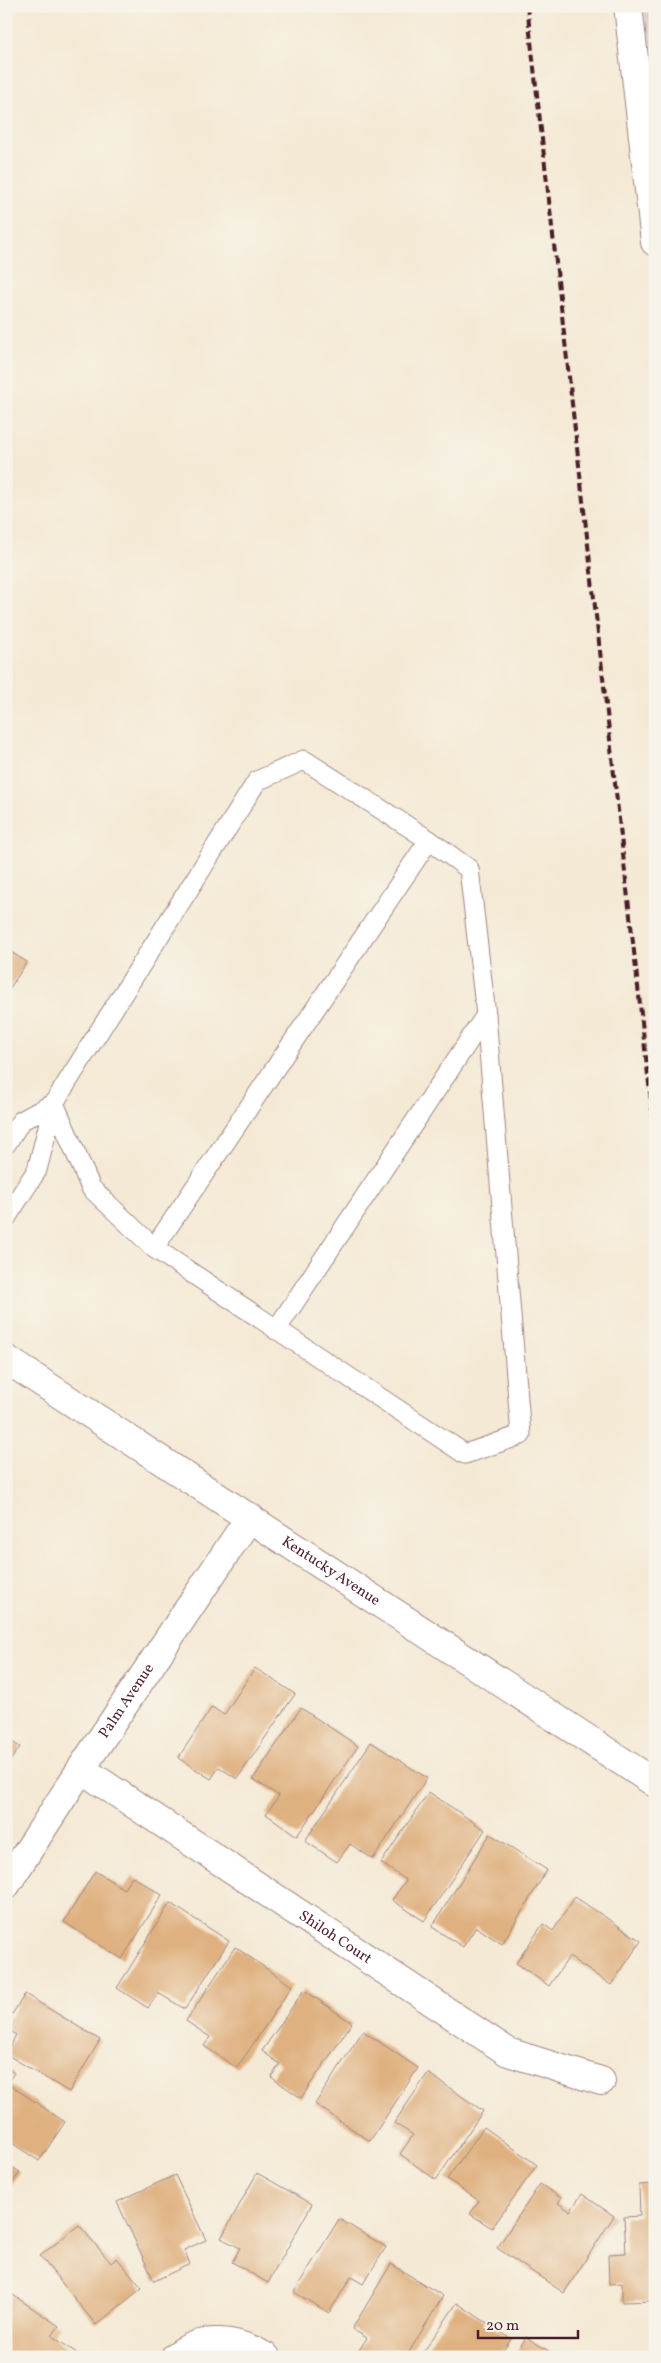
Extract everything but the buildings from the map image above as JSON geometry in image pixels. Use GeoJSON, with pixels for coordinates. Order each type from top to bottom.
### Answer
{"type":"FeatureCollection","features":[{"type":"Feature","properties":{"kind":"street"},"geometry":{"type":"LineString","coordinates":[[628,6],[655,242]]}},
{"type":"Feature","properties":{"kind":"street","name":"Kentucky Avenue"},"geometry":{"type":"LineString","coordinates":[[6,1359],[655,1783]]}},
{"type":"Feature","properties":{"kind":"street","name":"Palm Avenue"},"geometry":{"type":"LineString","coordinates":[[6,1885],[81,1769],[250,1518]]}},
{"type":"Feature","properties":{"kind":"street","name":"Shiloh Court"},"geometry":{"type":"LineString","coordinates":[[81,1769],[508,2052],[601,2081]]}},
{"type":"Feature","properties":{"kind":"street"},"geometry":{"type":"LineString","coordinates":[[175,2357],[208,2341],[248,2346],[266,2357]]}},
{"type":"Feature","properties":{"kind":"lane"},"geometry":{"type":"LineString","coordinates":[[6,1218],[37,1170],[54,1104],[257,781],[304,760],[429,840],[469,869],[486,1015],[521,1435],[465,1454],[154,1248],[91,1188],[54,1104]]}},
{"type":"Feature","properties":{"kind":"lane"},"geometry":{"type":"LineString","coordinates":[[154,1248],[429,840]]}},
{"type":"Feature","properties":{"kind":"lane"},"geometry":{"type":"LineString","coordinates":[[276,1330],[486,1015]]}},
{"type":"Feature","properties":{"kind":"lane"},"geometry":{"type":"LineString","coordinates":[[6,1144],[21,1120],[54,1104]]}},
{"type":"Feature","properties":{"kind":"shaded area"},"geometry":{"type":"Polygon","coordinates":[[[643,6],[655,6],[655,86],[643,6]]]}},
{"type":"Feature","properties":{"kind":"railway"},"geometry":{"type":"LineString","coordinates":[[527,6],[655,1137]]}}]}
